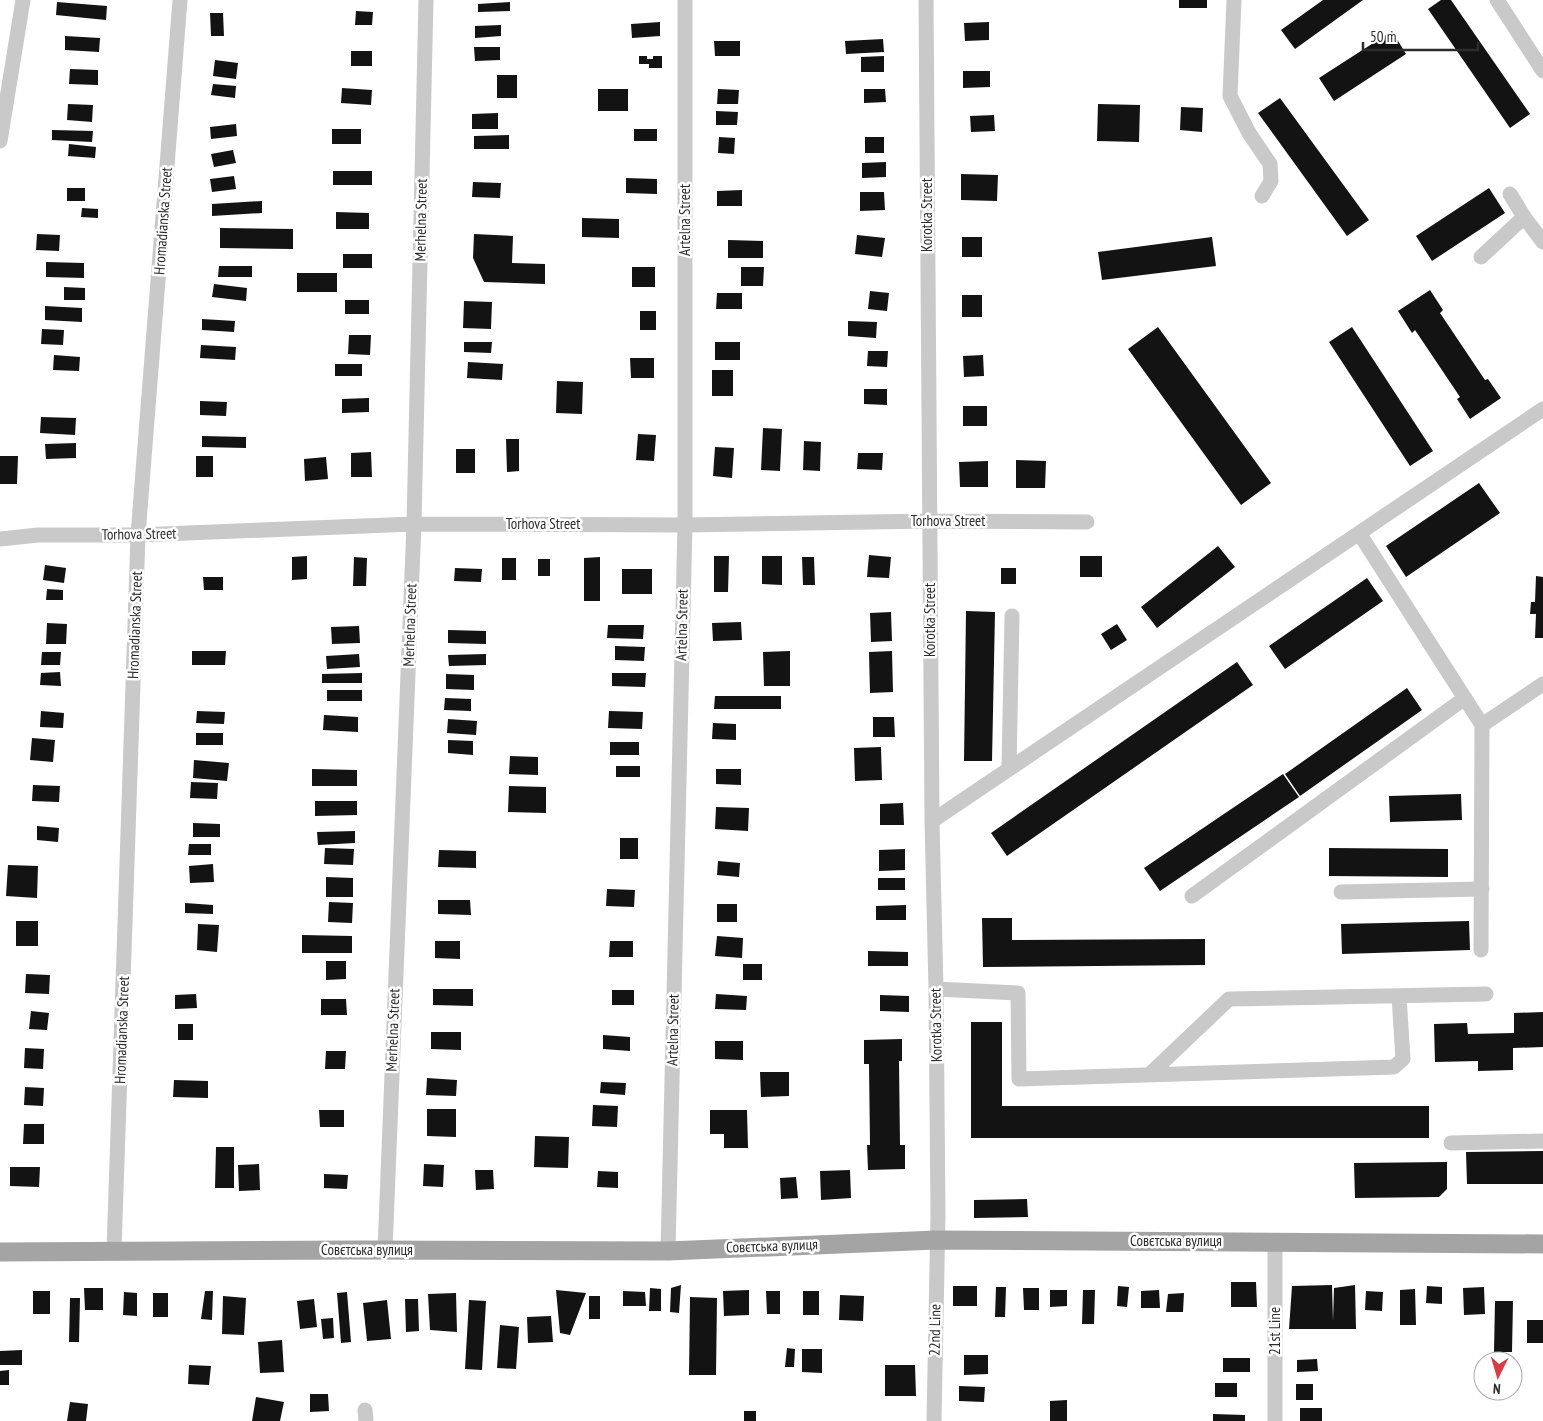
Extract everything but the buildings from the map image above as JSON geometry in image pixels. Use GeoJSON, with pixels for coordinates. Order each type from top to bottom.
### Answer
{"type":"FeatureCollection","features":[{"type":"Feature","properties":{"kind":"main road","name":"Совєтська вулиця"},"geometry":{"type":"LineString","coordinates":[[0,1252],[668,1251],[936,1240],[1543,1244]]}},
{"type":"Feature","properties":{"kind":"street"},"geometry":{"type":"LineString","coordinates":[[0,141],[23,0]]}},
{"type":"Feature","properties":{"kind":"street","name":"Hromadianska Street"},"geometry":{"type":"LineString","coordinates":[[114,1251],[138,535],[180,0]]}},
{"type":"Feature","properties":{"kind":"street","name":"Merhelna Street"},"geometry":{"type":"LineString","coordinates":[[385,1250],[414,524],[426,0]]}},
{"type":"Feature","properties":{"kind":"street","name":"Artelna Street"},"geometry":{"type":"LineString","coordinates":[[668,1251],[685,524],[684,0]]}},
{"type":"Feature","properties":{"kind":"street","name":"Korotka Street"},"geometry":{"type":"LineString","coordinates":[[926,0],[932,821],[938,1215],[936,1240]]}},
{"type":"Feature","properties":{"kind":"street"},"geometry":{"type":"LineString","coordinates":[[1234,0],[1230,96],[1250,133],[1270,164],[1271,181],[1262,196]]}},
{"type":"Feature","properties":{"kind":"street"},"geometry":{"type":"LineString","coordinates":[[1497,0],[1543,72]]}},
{"type":"Feature","properties":{"kind":"street"},"geometry":{"type":"LineString","coordinates":[[1510,194],[1543,242]]}},
{"type":"Feature","properties":{"kind":"street"},"geometry":{"type":"LineString","coordinates":[[1481,257],[1524,217]]}},
{"type":"Feature","properties":{"kind":"street"},"geometry":{"type":"LineString","coordinates":[[932,821],[1543,409]]}},
{"type":"Feature","properties":{"kind":"street","name":"Torhova Street"},"geometry":{"type":"LineString","coordinates":[[0,539],[38,535],[138,535],[414,524],[1087,522]]}},
{"type":"Feature","properties":{"kind":"street"},"geometry":{"type":"LineString","coordinates":[[1359,533],[1482,725],[1481,950]]}},
{"type":"Feature","properties":{"kind":"street"},"geometry":{"type":"LineString","coordinates":[[1009,768],[1012,616]]}},
{"type":"Feature","properties":{"kind":"street"},"geometry":{"type":"LineString","coordinates":[[1482,725],[1543,684]]}},
{"type":"Feature","properties":{"kind":"street"},"geometry":{"type":"LineString","coordinates":[[1192,896],[1465,698]]}},
{"type":"Feature","properties":{"kind":"street"},"geometry":{"type":"LineString","coordinates":[[1341,892],[1482,889]]}},
{"type":"Feature","properties":{"kind":"street"},"geometry":{"type":"LineString","coordinates":[[936,988],[1018,993],[1019,1079],[1394,1067],[1403,1059],[1399,996]]}},
{"type":"Feature","properties":{"kind":"street"},"geometry":{"type":"LineString","coordinates":[[1149,1075],[1229,999],[1486,994]]}},
{"type":"Feature","properties":{"kind":"street"},"geometry":{"type":"LineString","coordinates":[[1451,1142],[1543,1141]]}},
{"type":"Feature","properties":{"kind":"street","name":"22nd Line"},"geometry":{"type":"LineString","coordinates":[[934,1421],[936,1240]]}},
{"type":"Feature","properties":{"kind":"street","name":"21st Line"},"geometry":{"type":"LineString","coordinates":[[1275,1421],[1276,1242]]}}]}
